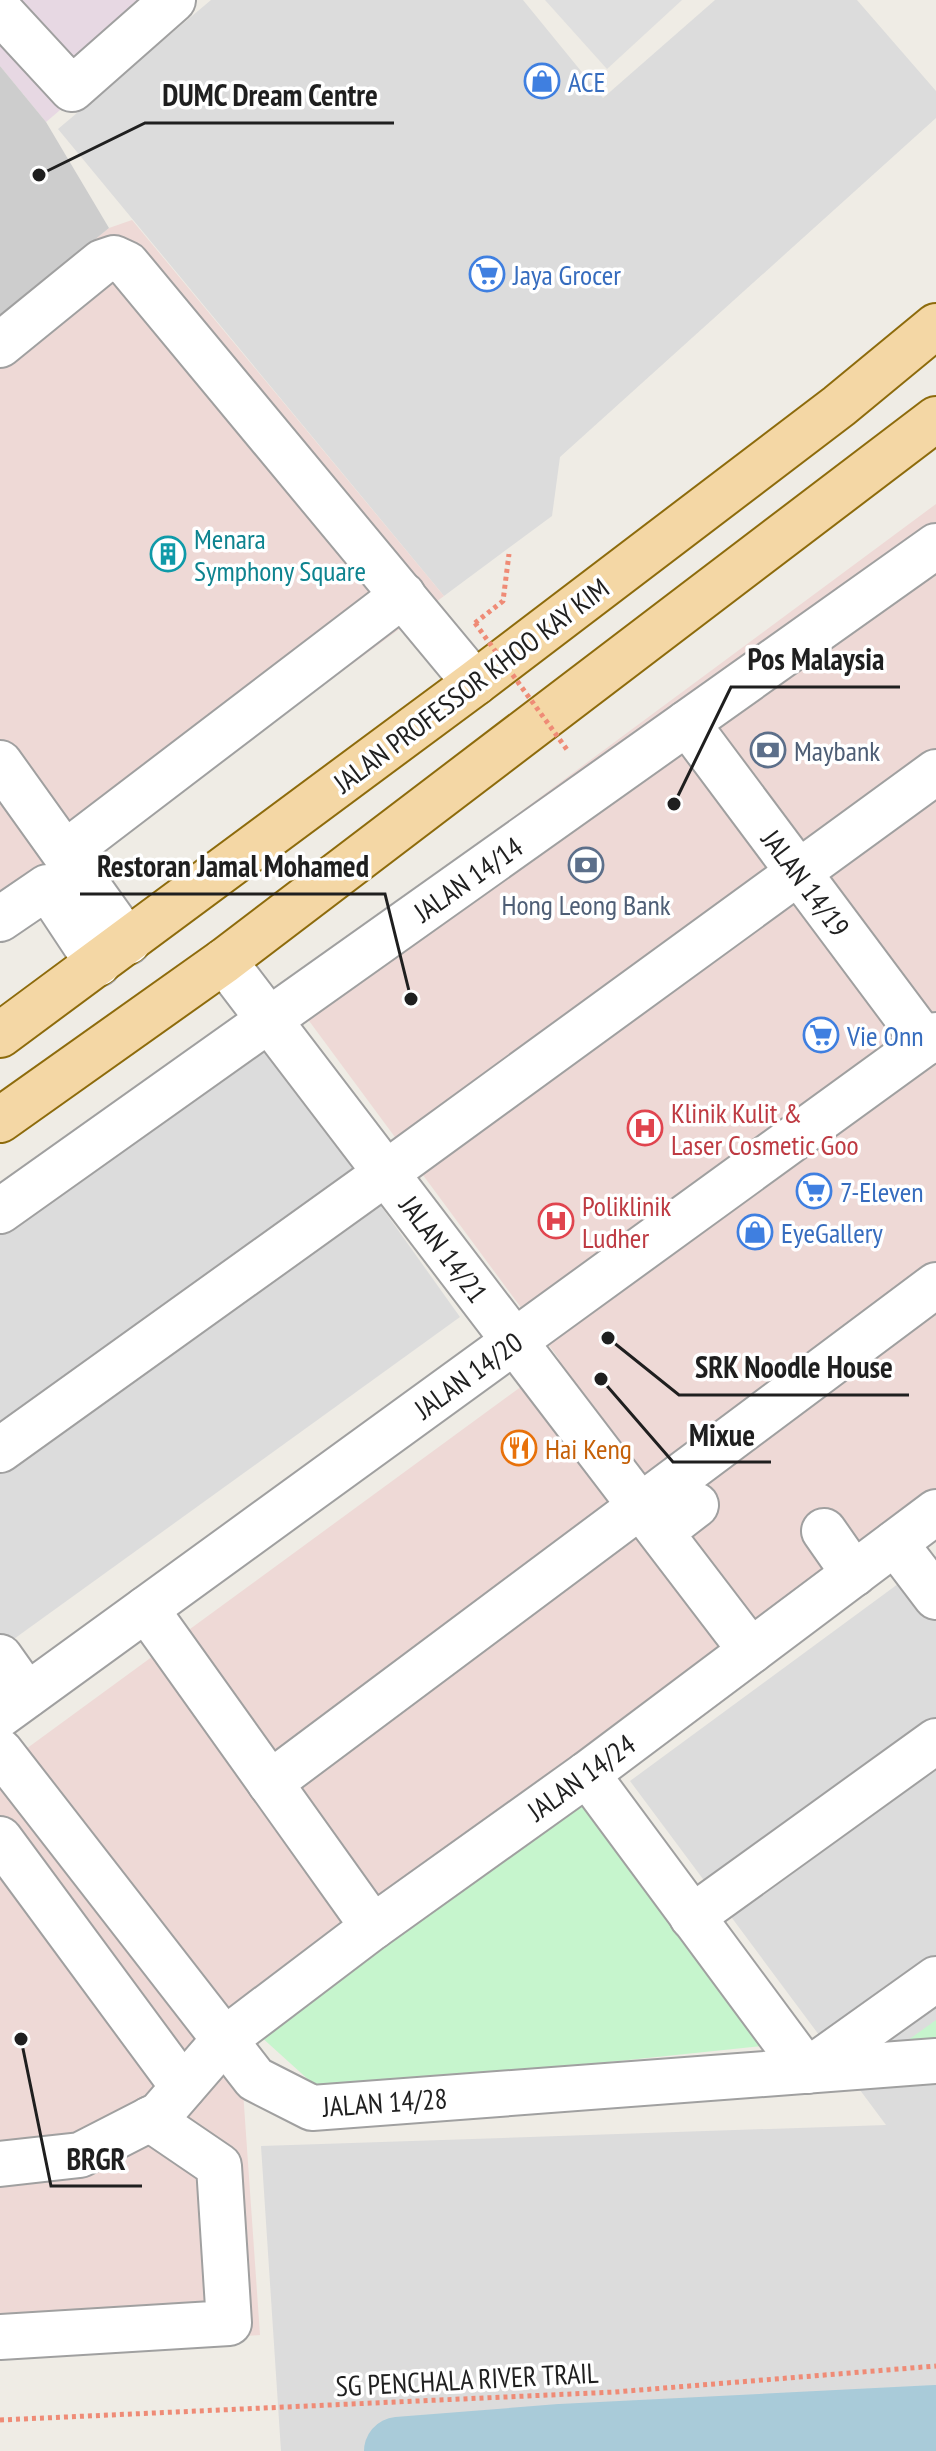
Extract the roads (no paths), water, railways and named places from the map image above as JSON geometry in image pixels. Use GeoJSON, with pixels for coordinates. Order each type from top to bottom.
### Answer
{"type":"FeatureCollection","features":[{"type":"Feature","properties":{"kind":"main road","name":"JALAN PROFESSOR KHOO KAY KIM"},"geometry":{"type":"LineString","coordinates":[[0,1035],[475,683],[839,406],[936,326]]}},
{"type":"Feature","properties":{"kind":"main road"},"geometry":{"type":"LineString","coordinates":[[0,1120],[224,961],[936,419]]}},
{"type":"Feature","properties":{"kind":"street"},"geometry":{"type":"LineString","coordinates":[[0,11],[72,89],[173,0]]}},
{"type":"Feature","properties":{"kind":"street"},"geometry":{"type":"LineString","coordinates":[[0,345],[102,262],[114,258],[127,264],[475,683]]}},
{"type":"Feature","properties":{"kind":"street","name":"JALAN 14/14"},"geometry":{"type":"LineString","coordinates":[[0,1211],[936,546]]}},
{"type":"Feature","properties":{"kind":"street"},"geometry":{"type":"LineString","coordinates":[[65,853],[403,595]]}},
{"type":"Feature","properties":{"kind":"street","name":"JALAN 14/19"},"geometry":{"type":"LineString","coordinates":[[687,723],[798,872],[931,1039]]}},
{"type":"Feature","properties":{"kind":"street"},"geometry":{"type":"LineString","coordinates":[[0,763],[65,853],[113,953]]}},
{"type":"Feature","properties":{"kind":"street"},"geometry":{"type":"LineString","coordinates":[[0,1450],[936,772]]}},
{"type":"Feature","properties":{"kind":"street"},"geometry":{"type":"LineString","coordinates":[[0,919],[47,887],[113,953]]}},
{"type":"Feature","properties":{"kind":"street","name":"JALAN 14/21"},"geometry":{"type":"LineString","coordinates":[[224,961],[751,1651]]}},
{"type":"Feature","properties":{"kind":"street","name":"JALAN 14/20"},"geometry":{"type":"LineString","coordinates":[[14,1705],[931,1039]]}},
{"type":"Feature","properties":{"kind":"street"},"geometry":{"type":"LineString","coordinates":[[270,1783],[651,1520],[936,1285]]}},
{"type":"Feature","properties":{"kind":"street"},"geometry":{"type":"LineString","coordinates":[[651,1520],[696,1505]]}},
{"type":"Feature","properties":{"kind":"street","name":"JALAN 14/24"},"geometry":{"type":"LineString","coordinates":[[0,2164],[80,2155],[160,2114],[224,2040],[373,1927],[587,1774],[936,1512]]}},
{"type":"Feature","properties":{"kind":"street"},"geometry":{"type":"LineString","coordinates":[[824,1531],[854,1574]]}},
{"type":"Feature","properties":{"kind":"street"},"geometry":{"type":"LineString","coordinates":[[895,1543],[936,1597]]}},
{"type":"Feature","properties":{"kind":"street"},"geometry":{"type":"LineString","coordinates":[[146,1609],[373,1927]]}},
{"type":"Feature","properties":{"kind":"street"},"geometry":{"type":"LineString","coordinates":[[0,1657],[14,1705]]}},
{"type":"Feature","properties":{"kind":"street"},"geometry":{"type":"LineString","coordinates":[[692,1917],[936,1741]]}},
{"type":"Feature","properties":{"kind":"street","name":"JALAN 14/28"},"geometry":{"type":"LineString","coordinates":[[0,1751],[255,2079],[312,2108],[936,2061]]}},
{"type":"Feature","properties":{"kind":"street"},"geometry":{"type":"LineString","coordinates":[[587,1774],[807,2071],[936,1979]]}},
{"type":"Feature","properties":{"kind":"street"},"geometry":{"type":"LineString","coordinates":[[0,1839],[183,2087]]}},
{"type":"Feature","properties":{"kind":"street"},"geometry":{"type":"LineString","coordinates":[[0,2337],[229,2323],[219,2166],[150,2119]]}},
{"type":"Feature","properties":{"kind":"waterway"},"geometry":{"type":"LineString","coordinates":[[398,2451],[561,2438],[936,2419]]}},
{"type":"Feature","properties":{"kind":"place","name":"ACE"},"geometry":{"type":"Point","coordinates":[542,81]}},
{"type":"Feature","properties":{"kind":"place","name":"DUMC Dream Centre"},"geometry":{"type":"Point","coordinates":[39,175]}},
{"type":"Feature","properties":{"kind":"place","name":"Jaya Grocer"},"geometry":{"type":"Point","coordinates":[487,274]}},
{"type":"Feature","properties":{"kind":"place","name":"Menara Symphony Square"},"geometry":{"type":"Point","coordinates":[168,554]}},
{"type":"Feature","properties":{"kind":"place","name":"Maybank"},"geometry":{"type":"Point","coordinates":[768,750]}},
{"type":"Feature","properties":{"kind":"place","name":"Pos Malaysia"},"geometry":{"type":"Point","coordinates":[674,804]}},
{"type":"Feature","properties":{"kind":"place","name":"Hong Leong Bank"},"geometry":{"type":"Point","coordinates":[586,865]}},
{"type":"Feature","properties":{"kind":"place","name":"Restoran Jamal Mohamed"},"geometry":{"type":"Point","coordinates":[411,999]}},
{"type":"Feature","properties":{"kind":"place","name":"Vie Onn"},"geometry":{"type":"Point","coordinates":[821,1035]}},
{"type":"Feature","properties":{"kind":"place","name":"Klinik Kulit & Laser Cosmetic Goo"},"geometry":{"type":"Point","coordinates":[645,1128]}},
{"type":"Feature","properties":{"kind":"place","name":"7-Eleven"},"geometry":{"type":"Point","coordinates":[814,1191]}},
{"type":"Feature","properties":{"kind":"place","name":"Poliklinik Ludher"},"geometry":{"type":"Point","coordinates":[556,1221]}},
{"type":"Feature","properties":{"kind":"place","name":"EyeGallery"},"geometry":{"type":"Point","coordinates":[755,1232]}},
{"type":"Feature","properties":{"kind":"place","name":"SRK Noodle House"},"geometry":{"type":"Point","coordinates":[608,1338]}},
{"type":"Feature","properties":{"kind":"place","name":"Mixue"},"geometry":{"type":"Point","coordinates":[601,1379]}},
{"type":"Feature","properties":{"kind":"place","name":"Hai Keng"},"geometry":{"type":"Point","coordinates":[519,1448]}},
{"type":"Feature","properties":{"kind":"place","name":"BRGR"},"geometry":{"type":"Point","coordinates":[21,2039]}}]}
